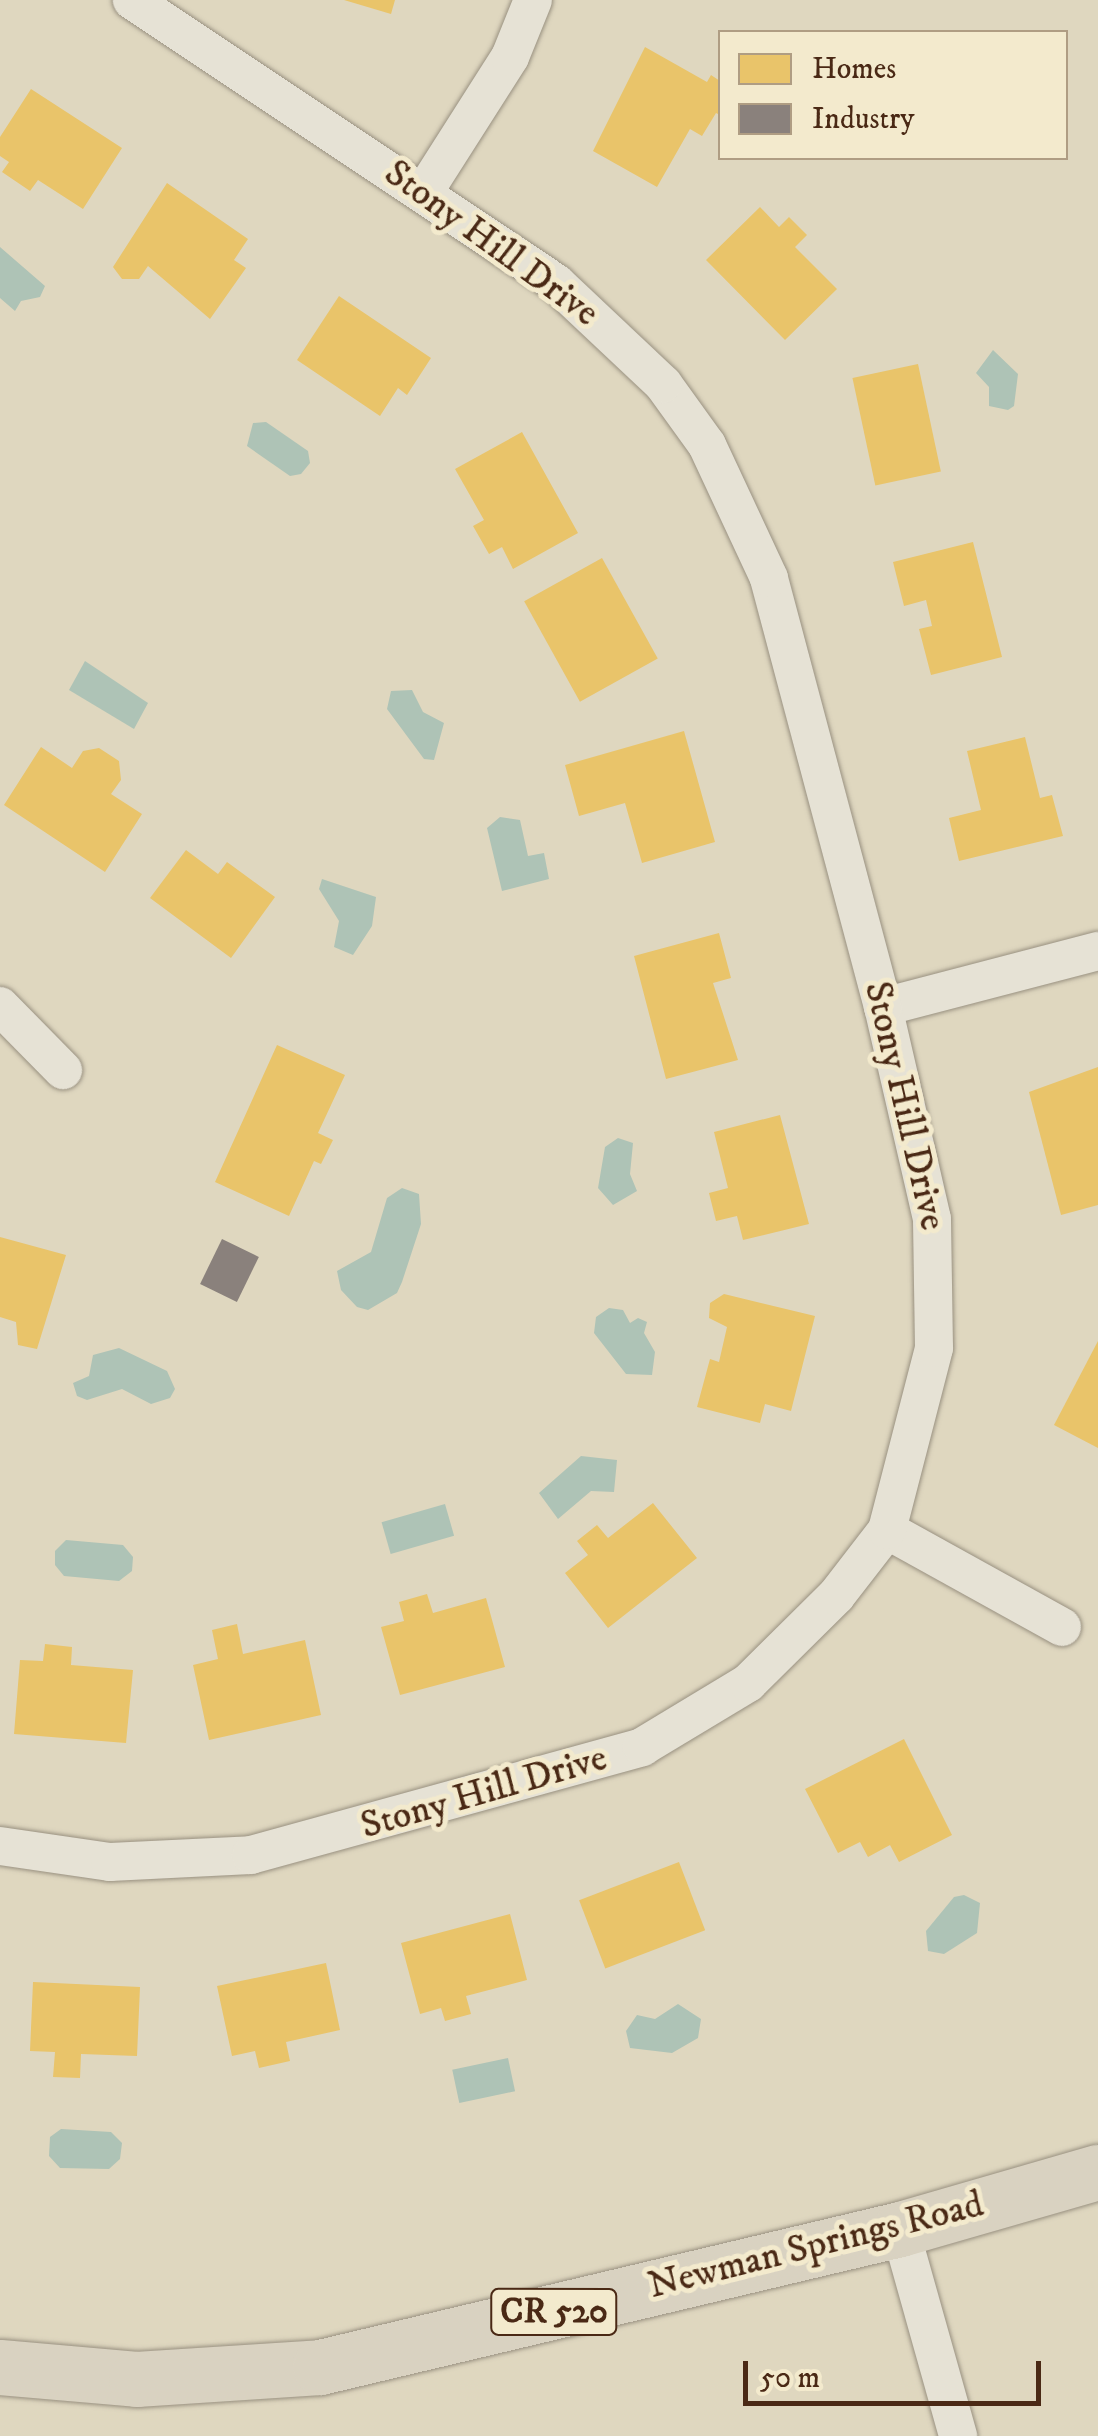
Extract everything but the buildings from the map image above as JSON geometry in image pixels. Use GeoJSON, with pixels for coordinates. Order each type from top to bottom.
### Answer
{"type":"FeatureCollection","features":[{"type":"Feature","properties":{"kind":"main road","name":"Newman Springs Road"},"geometry":{"type":"LineString","coordinates":[[0,2367],[136,2379],[320,2367],[900,2229],[1098,2172]]}},
{"type":"Feature","properties":{"kind":"street","name":"Stony Hill Drive"},"geometry":{"type":"LineString","coordinates":[[0,1846],[110,1862],[251,1855],[594,1764],[642,1746],[748,1683],[836,1596],[887,1530],[921,1418],[936,1312],[932,1219],[883,1007],[768,578],[707,444],[618,337],[556,283],[132,0]]}},
{"type":"Feature","properties":{"kind":"street"},"geometry":{"type":"LineString","coordinates":[[424,192],[510,58],[533,0]]}},
{"type":"Feature","properties":{"kind":"street"},"geometry":{"type":"LineString","coordinates":[[883,1007],[1098,952]]}},
{"type":"Feature","properties":{"kind":"street"},"geometry":{"type":"LineString","coordinates":[[0,1006],[63,1070]]}},
{"type":"Feature","properties":{"kind":"street"},"geometry":{"type":"LineString","coordinates":[[887,1530],[1062,1626]]}},
{"type":"Feature","properties":{"kind":"street"},"geometry":{"type":"LineString","coordinates":[[900,2229],[958,2436]]}},
{"type":"Feature","properties":{"kind":"shaded area"},"geometry":{"type":"Polygon","coordinates":[[[0,247],[45,286],[40,297],[21,301],[15,311],[0,298],[0,247]]]}},
{"type":"Feature","properties":{"kind":"shaded area"},"geometry":{"type":"Polygon","coordinates":[[[993,350],[1018,374],[1014,406],[1008,410],[989,406],[989,387],[976,373],[993,350]]]}},
{"type":"Feature","properties":{"kind":"shaded area"},"geometry":{"type":"Polygon","coordinates":[[[266,422],[308,451],[310,463],[301,474],[290,476],[247,446],[253,423],[266,422]]]}},
{"type":"Feature","properties":{"kind":"shaded area"},"geometry":{"type":"Polygon","coordinates":[[[85,661],[148,703],[134,729],[69,690],[85,661]]]}},
{"type":"Feature","properties":{"kind":"shaded area"},"geometry":{"type":"Polygon","coordinates":[[[412,690],[423,712],[444,723],[434,760],[424,759],[387,709],[391,691],[412,690]]]}},
{"type":"Feature","properties":{"kind":"shaded area"},"geometry":{"type":"Polygon","coordinates":[[[500,817],[520,820],[528,856],[544,853],[549,879],[502,891],[487,828],[500,817]]]}},
{"type":"Feature","properties":{"kind":"shaded area"},"geometry":{"type":"Polygon","coordinates":[[[322,879],[376,897],[372,926],[353,955],[334,947],[339,921],[319,889],[322,879]]]}},
{"type":"Feature","properties":{"kind":"shaded area"},"geometry":{"type":"Polygon","coordinates":[[[618,1138],[633,1143],[630,1174],[637,1191],[613,1205],[598,1188],[605,1147],[618,1138]]]}},
{"type":"Feature","properties":{"kind":"shaded area"},"geometry":{"type":"Polygon","coordinates":[[[402,1188],[419,1194],[421,1224],[402,1282],[397,1293],[368,1310],[357,1307],[341,1290],[337,1271],[371,1252],[387,1198],[402,1188]]]}},
{"type":"Feature","properties":{"kind":"shaded area"},"geometry":{"type":"Polygon","coordinates":[[[609,1308],[623,1310],[630,1323],[638,1318],[647,1322],[644,1333],[655,1352],[652,1375],[626,1374],[594,1333],[596,1317],[609,1308]]]}},
{"type":"Feature","properties":{"kind":"shaded area"},"geometry":{"type":"Polygon","coordinates":[[[119,1348],[167,1371],[175,1389],[170,1398],[151,1404],[122,1389],[87,1400],[77,1396],[73,1383],[89,1376],[93,1355],[119,1348]]]}},
{"type":"Feature","properties":{"kind":"shaded area"},"geometry":{"type":"Polygon","coordinates":[[[581,1456],[617,1460],[614,1492],[591,1491],[558,1519],[539,1493],[581,1456]]]}},
{"type":"Feature","properties":{"kind":"shaded area"},"geometry":{"type":"Polygon","coordinates":[[[445,1504],[454,1536],[391,1554],[382,1522],[445,1504]]]}},
{"type":"Feature","properties":{"kind":"shaded area"},"geometry":{"type":"Polygon","coordinates":[[[66,1540],[123,1545],[133,1557],[132,1571],[119,1581],[64,1576],[55,1565],[55,1551],[66,1540]]]}},
{"type":"Feature","properties":{"kind":"shaded area"},"geometry":{"type":"Polygon","coordinates":[[[964,1895],[980,1903],[977,1933],[944,1954],[928,1951],[926,1931],[954,1897],[964,1895]]]}},
{"type":"Feature","properties":{"kind":"shaded area"},"geometry":{"type":"Polygon","coordinates":[[[678,2004],[701,2019],[698,2038],[672,2053],[630,2048],[626,2031],[637,2015],[655,2019],[678,2004]]]}},
{"type":"Feature","properties":{"kind":"shaded area"},"geometry":{"type":"Polygon","coordinates":[[[508,2058],[515,2091],[459,2103],[452,2070],[508,2058]]]}},
{"type":"Feature","properties":{"kind":"shaded area"},"geometry":{"type":"Polygon","coordinates":[[[61,2129],[111,2132],[122,2143],[120,2159],[109,2169],[60,2168],[49,2156],[50,2137],[61,2129]]]}}]}
